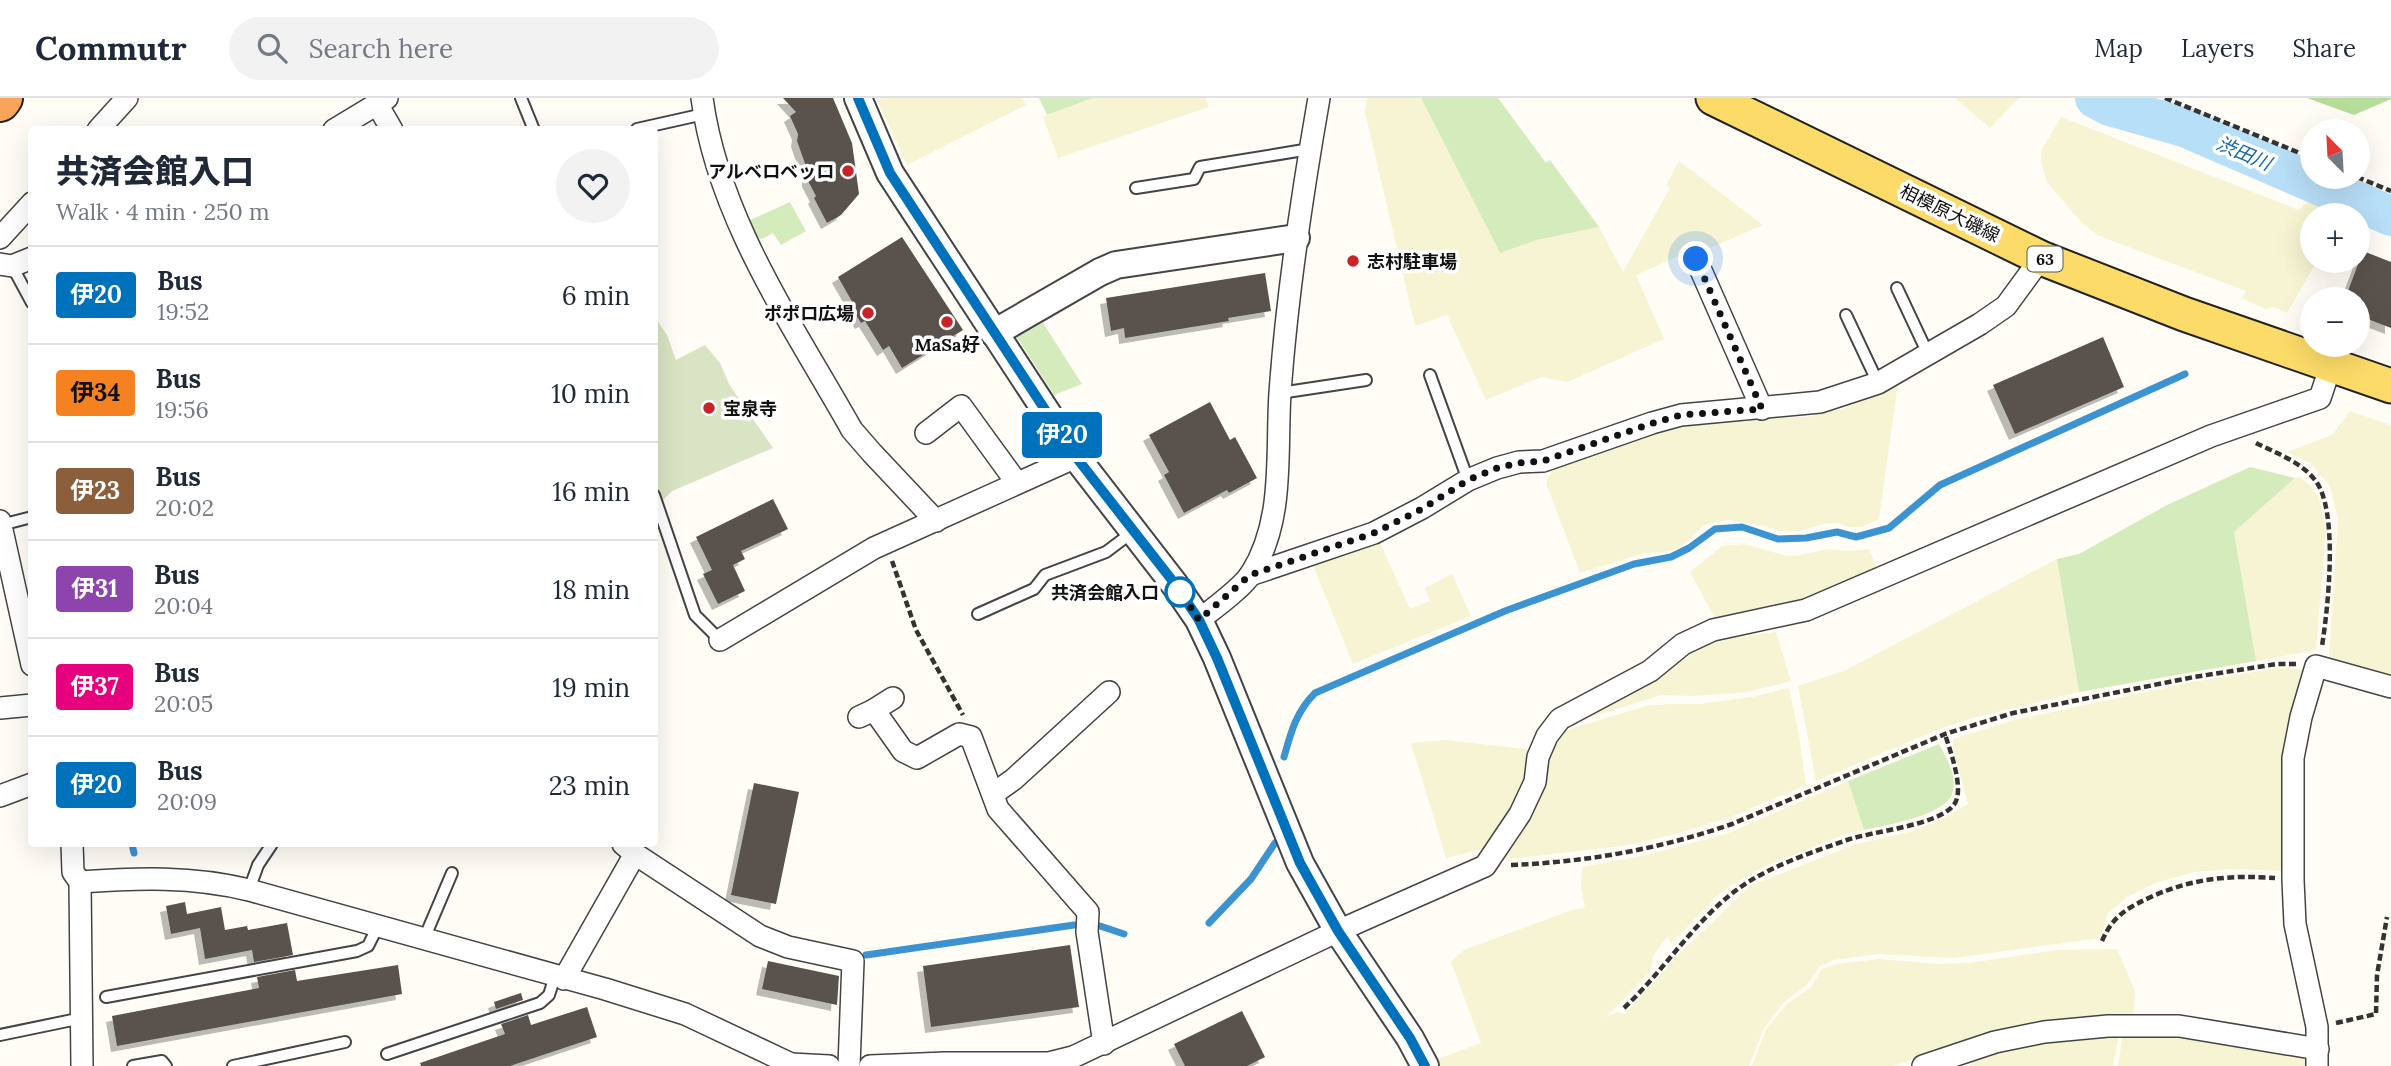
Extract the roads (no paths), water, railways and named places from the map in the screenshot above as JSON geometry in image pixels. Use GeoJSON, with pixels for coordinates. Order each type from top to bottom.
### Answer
{"type":"FeatureCollection","features":[{"type":"Feature","properties":{"kind":"main road","name":"相模原大磯線"},"geometry":{"type":"LineString","coordinates":[[1713,98],[1761,116],[2041,258],[2184,314],[2391,386]]}},
{"type":"Feature","properties":{"kind":"street"},"geometry":{"type":"LineString","coordinates":[[102,126],[127,98]]}},
{"type":"Feature","properties":{"kind":"street"},"geometry":{"type":"LineString","coordinates":[[858,98],[890,173],[994,333],[1076,457],[1135,531],[1199,620],[1300,863],[1338,931],[1410,1038],[1425,1066]]}},
{"type":"Feature","properties":{"kind":"street"},"geometry":{"type":"LineString","coordinates":[[1250,575],[1276,508],[1280,393],[1296,238],[1319,98]]}},
{"type":"Feature","properties":{"kind":"street"},"geometry":{"type":"LineString","coordinates":[[341,126],[382,101],[391,126]]}},
{"type":"Feature","properties":{"kind":"street"},"geometry":{"type":"LineString","coordinates":[[703,106],[715,161],[745,241],[852,429],[936,521]]}},
{"type":"Feature","properties":{"kind":"street"},"geometry":{"type":"LineString","coordinates":[[0,238],[28,207]]}},
{"type":"Feature","properties":{"kind":"street"},"geometry":{"type":"LineString","coordinates":[[994,333],[1116,265],[1296,238]]}},
{"type":"Feature","properties":{"kind":"street"},"geometry":{"type":"LineString","coordinates":[[1199,620],[1250,575],[1374,533],[1422,509],[1468,480],[1497,468],[1543,461],[1681,415],[1820,402],[1878,383],[2006,306],[2041,258]]}},
{"type":"Feature","properties":{"kind":"street"},"geometry":{"type":"LineString","coordinates":[[1696,259],[1762,409]]}},
{"type":"Feature","properties":{"kind":"street"},"geometry":{"type":"LineString","coordinates":[[870,1066],[1049,1065],[1104,1044],[1338,931],[1485,866],[1520,814],[1535,782],[1538,757],[1547,736],[1560,719],[1650,671],[1683,644],[1713,630],[1806,610],[2210,436],[2319,398],[2331,365]]}},
{"type":"Feature","properties":{"kind":"street"},"geometry":{"type":"LineString","coordinates":[[926,433],[961,406],[1017,483]]}},
{"type":"Feature","properties":{"kind":"street"},"geometry":{"type":"LineString","coordinates":[[720,640],[886,542],[1076,457]]}},
{"type":"Feature","properties":{"kind":"street"},"geometry":{"type":"LineString","coordinates":[[1,523],[26,608],[28,627]]}},
{"type":"Feature","properties":{"kind":"street"},"geometry":{"type":"LineString","coordinates":[[1923,1066],[2007,1040],[2044,1032],[2108,1026],[2179,1026],[2317,1058],[2317,1027],[2295,924],[2293,758],[2316,666],[2391,687]]}},
{"type":"Feature","properties":{"kind":"street"},"geometry":{"type":"LineString","coordinates":[[993,794],[1014,779],[1075,712],[1109,692]]}},
{"type":"Feature","properties":{"kind":"street"},"geometry":{"type":"LineString","coordinates":[[893,698],[867,713],[903,751],[917,758],[959,734],[971,737],[999,809],[1088,912],[1087,932],[1104,1044]]}},
{"type":"Feature","properties":{"kind":"street"},"geometry":{"type":"LineString","coordinates":[[0,708],[28,705]]}},
{"type":"Feature","properties":{"kind":"street"},"geometry":{"type":"LineString","coordinates":[[0,796],[28,786]]}},
{"type":"Feature","properties":{"kind":"street"},"geometry":{"type":"LineString","coordinates":[[72,847],[73,872],[80,882],[82,1066]]}},
{"type":"Feature","properties":{"kind":"street"},"geometry":{"type":"LineString","coordinates":[[560,978],[629,849],[760,936],[788,947],[853,961],[849,1066]]}},
{"type":"Feature","properties":{"kind":"street"},"geometry":{"type":"LineString","coordinates":[[80,882],[181,879],[249,890],[685,1014],[788,1065],[830,1066]]}},
{"type":"Feature","properties":{"kind":"lane"},"geometry":{"type":"LineString","coordinates":[[521,98],[532,126]]}},
{"type":"Feature","properties":{"kind":"lane"},"geometry":{"type":"LineString","coordinates":[[646,126],[703,106]]}},
{"type":"Feature","properties":{"kind":"lane"},"geometry":{"type":"LineString","coordinates":[[1136,188],[1194,179],[1200,167],[1310,149]]}},
{"type":"Feature","properties":{"kind":"lane"},"geometry":{"type":"LineString","coordinates":[[15,263],[28,294]]}},
{"type":"Feature","properties":{"kind":"lane"},"geometry":{"type":"LineString","coordinates":[[1897,288],[1927,354]]}},
{"type":"Feature","properties":{"kind":"lane"},"geometry":{"type":"LineString","coordinates":[[1846,315],[1878,383]]}},
{"type":"Feature","properties":{"kind":"lane"},"geometry":{"type":"LineString","coordinates":[[1430,375],[1468,480]]}},
{"type":"Feature","properties":{"kind":"lane"},"geometry":{"type":"LineString","coordinates":[[1280,393],[1366,380]]}},
{"type":"Feature","properties":{"kind":"lane"},"geometry":{"type":"LineString","coordinates":[[658,507],[695,615],[720,640]]}},
{"type":"Feature","properties":{"kind":"lane"},"geometry":{"type":"LineString","coordinates":[[1,523],[28,518]]}},
{"type":"Feature","properties":{"kind":"lane"},"geometry":{"type":"LineString","coordinates":[[978,614],[1034,589],[1045,575],[1106,552],[1135,531]]}},
{"type":"Feature","properties":{"kind":"lane"},"geometry":{"type":"LineString","coordinates":[[249,890],[258,865],[270,847]]}},
{"type":"Feature","properties":{"kind":"lane"},"geometry":{"type":"LineString","coordinates":[[424,939],[452,873]]}},
{"type":"Feature","properties":{"kind":"lane"},"geometry":{"type":"LineString","coordinates":[[106,997],[357,951],[368,946],[378,926]]}},
{"type":"Feature","properties":{"kind":"lane"},"geometry":{"type":"LineString","coordinates":[[387,1054],[540,1003],[560,978]]}},
{"type":"Feature","properties":{"kind":"lane"},"geometry":{"type":"LineString","coordinates":[[0,1035],[82,1018]]}},
{"type":"Feature","properties":{"kind":"lane"},"geometry":{"type":"LineString","coordinates":[[233,1066],[345,1042]]}},
{"type":"Feature","properties":{"kind":"lane"},"geometry":{"type":"LineString","coordinates":[[132,1066],[162,1061],[166,1066]]}},
{"type":"Feature","properties":{"kind":"waterway","name":"渋田川"},"geometry":{"type":"LineString","coordinates":[[2095,98],[2110,106],[2184,127],[2391,216]]}},
{"type":"Feature","properties":{"kind":"waterway"},"geometry":{"type":"LineString","coordinates":[[1284,757],[1299,715],[1315,693],[1505,611],[1634,564],[1671,557],[1715,529],[1742,527],[1778,539],[1806,538],[1837,532],[1856,537],[1889,528],[1940,485],[2185,374]]}},
{"type":"Feature","properties":{"kind":"waterway"},"geometry":{"type":"LineString","coordinates":[[1209,923],[1251,879],[1275,843]]}},
{"type":"Feature","properties":{"kind":"waterway"},"geometry":{"type":"LineString","coordinates":[[133,847],[134,853]]}},
{"type":"Feature","properties":{"kind":"waterway"},"geometry":{"type":"LineString","coordinates":[[866,955],[1074,925]]}},
{"type":"Feature","properties":{"kind":"waterway"},"geometry":{"type":"LineString","coordinates":[[1100,926],[1124,934]]}},
{"type":"Feature","properties":{"kind":"place","name":"アルベロベッロ"},"geometry":{"type":"Point","coordinates":[848,171]}},
{"type":"Feature","properties":{"kind":"place","name":"志村駐車場"},"geometry":{"type":"Point","coordinates":[1353,261]}},
{"type":"Feature","properties":{"kind":"place","name":"ポポロ広場"},"geometry":{"type":"Point","coordinates":[868,313]}},
{"type":"Feature","properties":{"kind":"place","name":"MaSa好"},"geometry":{"type":"Point","coordinates":[947,322]}},
{"type":"Feature","properties":{"kind":"place","name":"宝泉寺"},"geometry":{"type":"Point","coordinates":[709,408]}},
{"type":"Feature","properties":{"kind":"place","name":"共済会館入口"},"geometry":{"type":"Point","coordinates":[1180,592]}}]}
